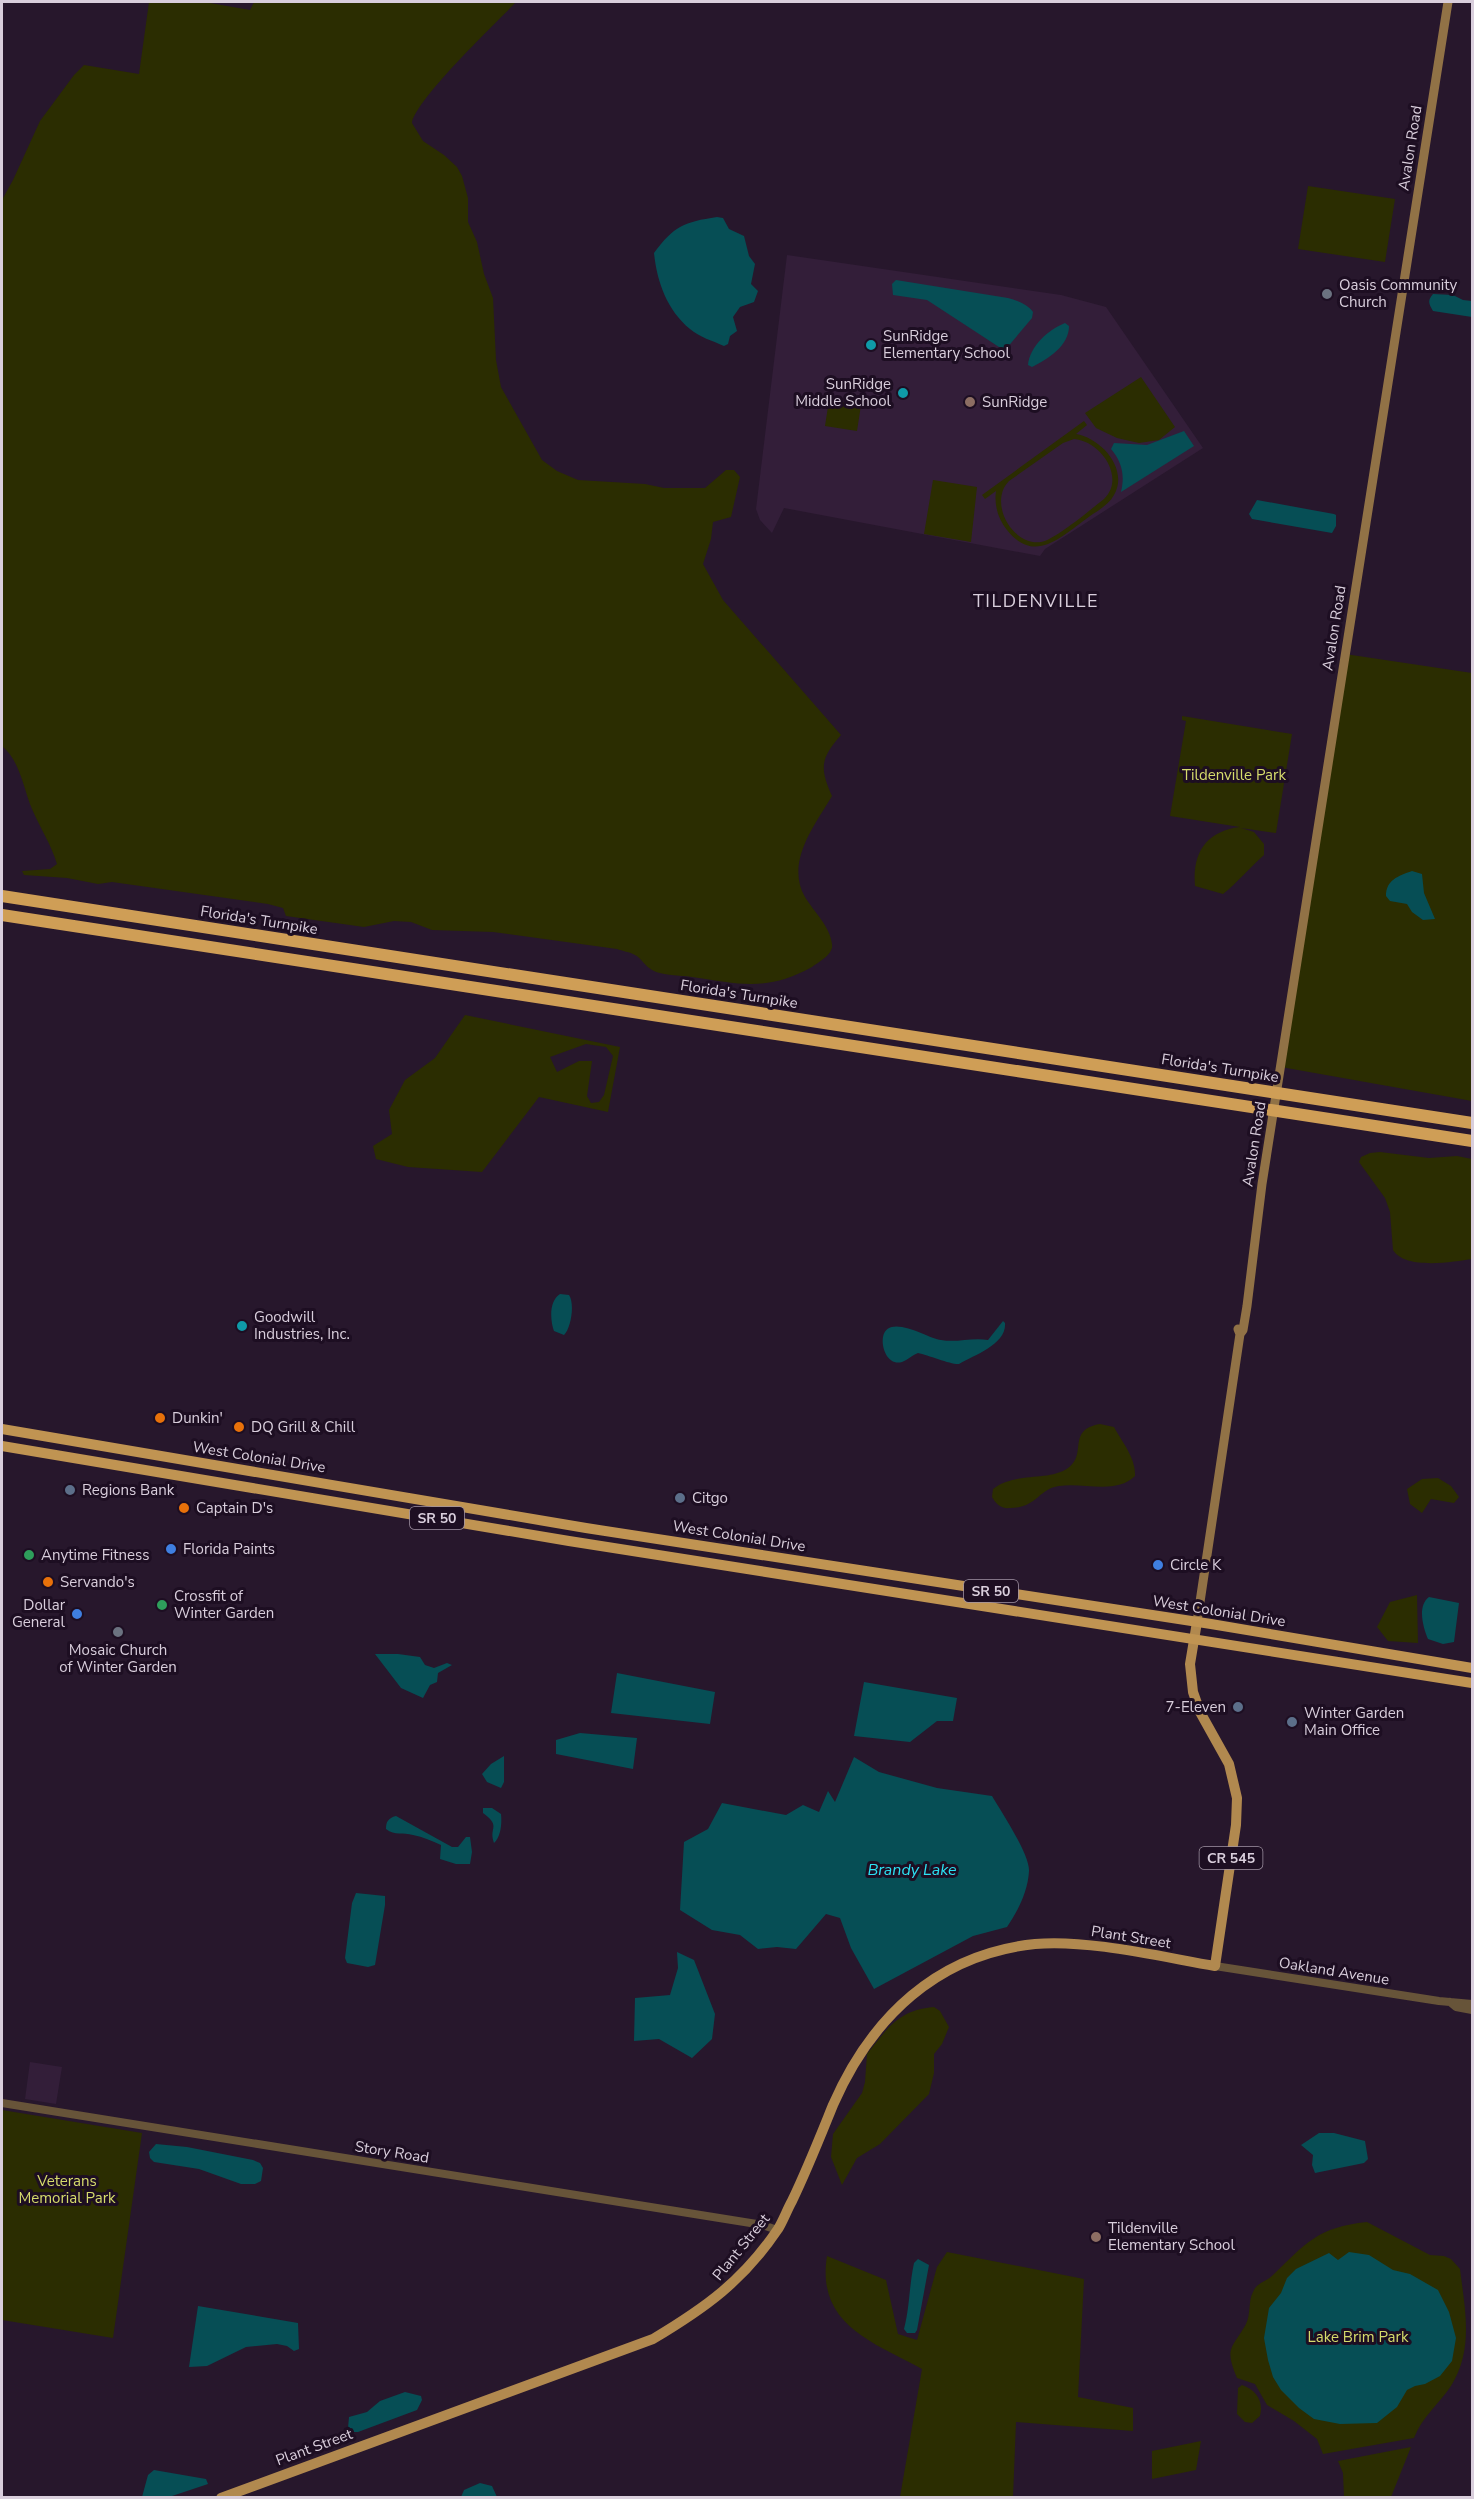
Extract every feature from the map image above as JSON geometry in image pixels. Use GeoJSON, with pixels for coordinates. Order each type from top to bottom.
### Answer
{"type":"FeatureCollection","features":[{"type":"Feature","properties":{"kind":"highway","name":"Florida's Turnpike"},"geometry":{"type":"LineString","coordinates":[[2,896],[1473,1123]]}},
{"type":"Feature","properties":{"kind":"highway"},"geometry":{"type":"LineString","coordinates":[[2,915],[1473,1141]]}},
{"type":"Feature","properties":{"kind":"highway","name":"West Colonial Drive"},"geometry":{"type":"LineString","coordinates":[[2,1429],[586,1528],[1197,1622],[1473,1668]]}},
{"type":"Feature","properties":{"kind":"highway"},"geometry":{"type":"LineString","coordinates":[[42,1452],[54,1445],[81,1443]]}},
{"type":"Feature","properties":{"kind":"highway","name":"West Colonial Drive"},"geometry":{"type":"LineString","coordinates":[[2,1446],[569,1541],[1473,1683]]}},
{"type":"Feature","properties":{"kind":"highway"},"geometry":{"type":"LineString","coordinates":[[219,1483],[251,1482],[264,1474]]}},
{"type":"Feature","properties":{"kind":"highway"},"geometry":{"type":"LineString","coordinates":[[258,1489],[270,1482],[306,1480]]}},
{"type":"Feature","properties":{"kind":"highway"},"geometry":{"type":"LineString","coordinates":[[478,1525],[527,1527],[537,1519]]}},
{"type":"Feature","properties":{"kind":"highway"},"geometry":{"type":"LineString","coordinates":[[569,1541],[572,1535],[586,1528]]}},
{"type":"Feature","properties":{"kind":"highway"},"geometry":{"type":"LineString","coordinates":[[859,1587],[881,1584],[890,1576]]}},
{"type":"Feature","properties":{"kind":"highway"},"geometry":{"type":"LineString","coordinates":[[884,1591],[899,1583],[941,1583]]}},
{"type":"Feature","properties":{"kind":"main road","name":"Avalon Road"},"geometry":{"type":"LineString","coordinates":[[1194,1638],[1240,1334],[1238,1329],[1252,1259],[1448,2]]}},
{"type":"Feature","properties":{"kind":"main road","name":"CR 545"},"geometry":{"type":"LineString","coordinates":[[1194,1638],[1190,1664],[1193,1692],[1200,1712],[1229,1764],[1237,1798],[1236,1825],[1215,1966]]}},
{"type":"Feature","properties":{"kind":"main road","name":"Plant Street"},"geometry":{"type":"LineString","coordinates":[[221,2498],[653,2339],[692,2316],[727,2290],[777,2230],[801,2183],[855,2060],[886,2018],[916,1992],[951,1969],[982,1956],[1010,1948],[1051,1943],[1100,1947],[1215,1966]]}},
{"type":"Feature","properties":{"kind":"street","name":"Oakland Avenue"},"geometry":{"type":"LineString","coordinates":[[1215,1966],[1473,2004]]}},
{"type":"Feature","properties":{"kind":"street","name":"Oakland Avenue"},"geometry":{"type":"LineString","coordinates":[[1449,2002],[1456,2007],[1473,2010]]}},
{"type":"Feature","properties":{"kind":"street","name":"Story Road"},"geometry":{"type":"LineString","coordinates":[[2,2103],[763,2225],[777,2230]]}},
{"type":"Feature","properties":{"kind":"shaded area","name":"SunRidge"},"geometry":{"type":"Polygon","coordinates":[[[787,255],[1061,295],[1106,307],[1203,448],[1045,549],[1040,556],[784,508],[772,533],[760,520],[756,509],[787,255]]]}},
{"type":"Feature","properties":{"kind":"shaded area"},"geometry":{"type":"Polygon","coordinates":[[[30,2062],[62,2067],[56,2104],[25,2099],[30,2062]]]}},
{"type":"Feature","properties":{"kind":"green space"},"geometry":{"type":"Polygon","coordinates":[[[149,2],[204,2],[250,10],[254,2],[516,2],[441,80],[427,97],[412,123],[423,141],[444,155],[457,167],[462,176],[468,198],[468,222],[477,242],[484,274],[493,298],[496,360],[501,387],[542,460],[557,471],[578,480],[645,484],[664,488],[705,488],[726,470],[734,470],[740,477],[731,517],[713,522],[711,539],[703,564],[723,600],[841,735],[829,750],[824,763],[825,777],[832,796],[805,844],[798,871],[805,897],[831,937],[831,951],[818,963],[781,980],[739,984],[656,972],[635,955],[617,949],[493,932],[432,930],[411,922],[394,921],[364,927],[286,916],[283,908],[268,904],[112,882],[98,884],[67,878],[24,875],[22,871],[50,869],[57,864],[32,809],[17,767],[2,746],[2,200],[40,121],[84,65],[139,74],[149,2]]]}},
{"type":"Feature","properties":{"kind":"green space"},"geometry":{"type":"Polygon","coordinates":[[[1308,186],[1395,199],[1385,262],[1298,249],[1308,186]]]}},
{"type":"Feature","properties":{"kind":"green space"},"geometry":{"type":"Polygon","coordinates":[[[1141,377],[1175,427],[1159,440],[1139,443],[1117,438],[1096,428],[1085,413],[1141,377]]]}},
{"type":"Feature","properties":{"kind":"green space"},"geometry":{"type":"Polygon","coordinates":[[[829,400],[861,405],[857,431],[825,426],[829,400]]]}},
{"type":"Feature","properties":{"kind":"green space"},"geometry":{"type":"Polygon","coordinates":[[[1084,421],[1087,425],[1076,434],[1103,448],[1115,465],[1118,475],[1118,485],[1114,495],[1105,506],[1057,540],[1037,546],[1027,545],[1017,540],[1007,530],[997,512],[996,491],[985,499],[982,495],[1084,421]],[[1074,439],[1063,443],[1009,481],[1003,490],[1002,511],[1006,521],[1021,537],[1030,541],[1047,540],[1064,530],[1104,499],[1110,490],[1111,471],[1107,462],[1101,453],[1084,441],[1074,439]]]}},
{"type":"Feature","properties":{"kind":"green space"},"geometry":{"type":"Polygon","coordinates":[[[933,480],[977,487],[971,542],[924,534],[933,480]]]}},
{"type":"Feature","properties":{"kind":"green space"},"geometry":{"type":"Polygon","coordinates":[[[1345,654],[1472,673],[1472,1101],[1281,1067],[1345,654]]]}},
{"type":"Feature","properties":{"kind":"green space","name":"Tildenville Park"},"geometry":{"type":"Polygon","coordinates":[[[1182,716],[1292,734],[1276,833],[1241,828],[1254,832],[1264,844],[1264,855],[1223,894],[1195,886],[1196,863],[1199,853],[1210,838],[1228,829],[1240,827],[1170,816],[1186,721],[1182,720],[1182,716]]]}},
{"type":"Feature","properties":{"kind":"green space"},"geometry":{"type":"Polygon","coordinates":[[[465,1015],[620,1047],[608,1112],[539,1097],[482,1172],[408,1167],[376,1159],[373,1146],[392,1134],[389,1110],[405,1080],[435,1058],[465,1015]],[[586,1044],[550,1057],[557,1072],[579,1061],[592,1061],[587,1096],[591,1103],[599,1102],[604,1095],[613,1056],[606,1047],[586,1044]]]}},
{"type":"Feature","properties":{"kind":"green space"},"geometry":{"type":"Polygon","coordinates":[[[1380,1152],[1429,1158],[1457,1156],[1472,1159],[1472,1259],[1442,1263],[1418,1262],[1399,1256],[1393,1250],[1390,1212],[1385,1198],[1359,1162],[1361,1157],[1380,1152]]]}},
{"type":"Feature","properties":{"kind":"green space"},"geometry":{"type":"Polygon","coordinates":[[[1100,1424],[1114,1427],[1131,1457],[1135,1476],[1127,1482],[1099,1487],[1059,1486],[1019,1507],[1004,1508],[994,1500],[993,1489],[1002,1484],[1022,1478],[1051,1475],[1068,1468],[1077,1456],[1083,1431],[1100,1424]]]}},
{"type":"Feature","properties":{"kind":"green space"},"geometry":{"type":"Polygon","coordinates":[[[1438,1478],[1451,1486],[1459,1497],[1454,1503],[1431,1499],[1422,1513],[1410,1504],[1407,1489],[1422,1479],[1438,1478]]]}},
{"type":"Feature","properties":{"kind":"green space"},"geometry":{"type":"Polygon","coordinates":[[[1417,1595],[1418,1643],[1388,1641],[1377,1627],[1390,1602],[1417,1595]]]}},
{"type":"Feature","properties":{"kind":"green space"},"geometry":{"type":"Polygon","coordinates":[[[934,2007],[940,2011],[949,2027],[942,2044],[934,2054],[934,2073],[929,2094],[880,2144],[857,2158],[842,2185],[831,2157],[833,2134],[862,2093],[867,2054],[888,2028],[903,2016],[934,2007]]]}},
{"type":"Feature","properties":{"kind":"green space","name":"Veterans Memorial Park"},"geometry":{"type":"Polygon","coordinates":[[[2,2110],[142,2133],[113,2338],[2,2320],[2,2110]]]}},
{"type":"Feature","properties":{"kind":"green space","name":"Lake Brim Park"},"geometry":{"type":"Polygon","coordinates":[[[1367,2222],[1430,2255],[1451,2259],[1460,2269],[1466,2329],[1463,2358],[1451,2386],[1426,2417],[1414,2438],[1323,2454],[1317,2439],[1294,2421],[1267,2405],[1255,2384],[1237,2378],[1230,2354],[1246,2324],[1251,2296],[1257,2286],[1314,2238],[1336,2228],[1367,2222]]]}},
{"type":"Feature","properties":{"kind":"green space"},"geometry":{"type":"Polygon","coordinates":[[[947,2252],[1084,2279],[1078,2397],[1133,2408],[1133,2431],[1016,2422],[1013,2497],[900,2497],[922,2369],[868,2340],[839,2315],[830,2299],[826,2280],[827,2256],[886,2280],[898,2334],[917,2340],[937,2267],[947,2252]]]}},
{"type":"Feature","properties":{"kind":"green space"},"geometry":{"type":"Polygon","coordinates":[[[1242,2385],[1255,2393],[1260,2401],[1260,2416],[1252,2423],[1245,2422],[1237,2414],[1238,2388],[1242,2385]]]}},
{"type":"Feature","properties":{"kind":"green space"},"geometry":{"type":"Polygon","coordinates":[[[1201,2441],[1196,2470],[1152,2479],[1152,2451],[1201,2441]]]}},
{"type":"Feature","properties":{"kind":"green space"},"geometry":{"type":"Polygon","coordinates":[[[1411,2447],[1391,2497],[1344,2497],[1343,2473],[1338,2461],[1411,2447]]]}},
{"type":"Feature","properties":{"kind":"water"},"geometry":{"type":"Polygon","coordinates":[[[717,217],[723,218],[729,229],[744,236],[749,256],[755,264],[751,284],[758,291],[754,302],[740,307],[733,317],[737,331],[730,336],[728,344],[724,346],[694,332],[675,313],[664,295],[654,253],[674,231],[688,223],[717,217]]]}},
{"type":"Feature","properties":{"kind":"water"},"geometry":{"type":"Polygon","coordinates":[[[896,280],[1008,298],[1028,307],[1033,312],[1032,318],[1006,349],[999,347],[927,300],[893,295],[892,284],[896,280]]]}},
{"type":"Feature","properties":{"kind":"water"},"geometry":{"type":"Polygon","coordinates":[[[1433,294],[1453,295],[1472,301],[1472,317],[1433,311],[1429,302],[1433,294]]]}},
{"type":"Feature","properties":{"kind":"water"},"geometry":{"type":"Polygon","coordinates":[[[1065,323],[1069,326],[1062,346],[1038,364],[1032,367],[1028,365],[1036,345],[1052,330],[1065,323]]]}},
{"type":"Feature","properties":{"kind":"water"},"geometry":{"type":"Polygon","coordinates":[[[1184,431],[1194,446],[1121,492],[1123,480],[1120,464],[1111,449],[1114,443],[1147,445],[1184,431]]]}},
{"type":"Feature","properties":{"kind":"water"},"geometry":{"type":"Polygon","coordinates":[[[1257,500],[1334,514],[1336,515],[1336,526],[1332,533],[1252,519],[1249,514],[1257,500]]]}},
{"type":"Feature","properties":{"kind":"water"},"geometry":{"type":"Polygon","coordinates":[[[1412,871],[1422,874],[1424,893],[1435,919],[1423,920],[1412,912],[1407,904],[1390,901],[1386,896],[1391,882],[1412,871]]]}},
{"type":"Feature","properties":{"kind":"water"},"geometry":{"type":"Polygon","coordinates":[[[560,1294],[569,1295],[572,1304],[570,1322],[564,1335],[554,1331],[552,1322],[552,1306],[560,1294]]]}},
{"type":"Feature","properties":{"kind":"water"},"geometry":{"type":"Polygon","coordinates":[[[1003,1321],[1004,1330],[996,1343],[959,1364],[918,1353],[897,1363],[889,1359],[883,1346],[886,1330],[892,1327],[909,1329],[941,1340],[988,1340],[1003,1321]]]}},
{"type":"Feature","properties":{"kind":"water"},"geometry":{"type":"Polygon","coordinates":[[[1429,1597],[1459,1603],[1454,1642],[1443,1644],[1428,1639],[1422,1611],[1429,1597]]]}},
{"type":"Feature","properties":{"kind":"water"},"geometry":{"type":"Polygon","coordinates":[[[375,1654],[420,1657],[425,1665],[434,1668],[447,1663],[452,1665],[438,1673],[437,1682],[430,1685],[423,1698],[401,1688],[375,1654]]]}},
{"type":"Feature","properties":{"kind":"water"},"geometry":{"type":"Polygon","coordinates":[[[617,1673],[715,1692],[710,1724],[611,1713],[617,1673]]]}},
{"type":"Feature","properties":{"kind":"water"},"geometry":{"type":"Polygon","coordinates":[[[864,1682],[957,1698],[953,1721],[937,1721],[910,1742],[854,1736],[864,1682]]]}},
{"type":"Feature","properties":{"kind":"water"},"geometry":{"type":"Polygon","coordinates":[[[580,1733],[637,1738],[633,1769],[556,1754],[556,1740],[580,1733]]]}},
{"type":"Feature","properties":{"kind":"water"},"geometry":{"type":"Polygon","coordinates":[[[504,1756],[504,1782],[501,1788],[487,1782],[482,1774],[491,1764],[504,1756]]]}},
{"type":"Feature","properties":{"kind":"water","name":"Brandy Lake"},"geometry":{"type":"Polygon","coordinates":[[[854,1757],[879,1772],[937,1788],[992,1796],[1020,1844],[1029,1871],[1022,1900],[1007,1927],[973,1936],[874,1989],[851,1948],[840,1918],[826,1914],[796,1949],[777,1947],[758,1949],[740,1935],[712,1930],[680,1910],[684,1842],[708,1829],[722,1803],[786,1815],[803,1805],[819,1812],[828,1791],[835,1802],[854,1757]]]}},
{"type":"Feature","properties":{"kind":"water"},"geometry":{"type":"Polygon","coordinates":[[[483,1808],[492,1808],[501,1814],[500,1834],[494,1843],[493,1824],[483,1813],[483,1808]]]}},
{"type":"Feature","properties":{"kind":"water"},"geometry":{"type":"Polygon","coordinates":[[[396,1816],[452,1847],[458,1847],[466,1837],[470,1837],[472,1852],[470,1864],[456,1864],[440,1859],[441,1845],[420,1837],[386,1829],[388,1821],[396,1816]]]}},
{"type":"Feature","properties":{"kind":"water"},"geometry":{"type":"Polygon","coordinates":[[[356,1893],[385,1896],[375,1965],[368,1967],[347,1963],[345,1958],[352,1903],[356,1893]]]}},
{"type":"Feature","properties":{"kind":"water"},"geometry":{"type":"Polygon","coordinates":[[[677,1952],[694,1960],[715,2014],[712,2039],[692,2058],[659,2039],[634,2041],[635,1998],[670,1995],[678,1968],[677,1952]]]}},
{"type":"Feature","properties":{"kind":"water"},"geometry":{"type":"Polygon","coordinates":[[[1319,2133],[1334,2133],[1365,2141],[1368,2159],[1364,2163],[1315,2173],[1312,2165],[1313,2155],[1301,2145],[1319,2133]]]}},
{"type":"Feature","properties":{"kind":"water"},"geometry":{"type":"Polygon","coordinates":[[[156,2144],[187,2147],[253,2160],[260,2163],[263,2168],[261,2181],[255,2184],[241,2184],[199,2169],[154,2162],[149,2152],[156,2144]]]}},
{"type":"Feature","properties":{"kind":"water","name":"Lake Brim Park"},"geometry":{"type":"Polygon","coordinates":[[[1349,2252],[1369,2255],[1393,2270],[1410,2274],[1438,2290],[1449,2312],[1456,2338],[1452,2361],[1440,2376],[1407,2390],[1397,2407],[1377,2423],[1340,2424],[1314,2419],[1299,2408],[1281,2390],[1273,2377],[1264,2338],[1269,2308],[1281,2293],[1287,2278],[1296,2269],[1329,2253],[1338,2260],[1349,2252]]]}},
{"type":"Feature","properties":{"kind":"water"},"geometry":{"type":"Polygon","coordinates":[[[918,2259],[929,2265],[917,2330],[915,2333],[907,2333],[904,2329],[912,2271],[918,2259]]]}},
{"type":"Feature","properties":{"kind":"water"},"geometry":{"type":"Polygon","coordinates":[[[198,2306],[298,2323],[299,2349],[294,2351],[287,2346],[277,2344],[246,2347],[207,2366],[189,2367],[198,2306]]]}},
{"type":"Feature","properties":{"kind":"water"},"geometry":{"type":"Polygon","coordinates":[[[405,2392],[421,2396],[422,2400],[417,2410],[358,2432],[351,2432],[348,2428],[349,2417],[367,2412],[380,2401],[405,2392]]]}},
{"type":"Feature","properties":{"kind":"water"},"geometry":{"type":"Polygon","coordinates":[[[154,2470],[206,2479],[208,2484],[169,2497],[142,2497],[148,2475],[154,2470]]]}},
{"type":"Feature","properties":{"kind":"water"},"geometry":{"type":"Polygon","coordinates":[[[480,2483],[492,2486],[497,2497],[461,2497],[464,2490],[480,2483]]]}},
{"type":"Feature","properties":{"kind":"place","name":"Oasis Community Church"},"geometry":{"type":"Point","coordinates":[1327,294]}},
{"type":"Feature","properties":{"kind":"place","name":"SunRidge Elementary School"},"geometry":{"type":"Point","coordinates":[871,345]}},
{"type":"Feature","properties":{"kind":"place","name":"SunRidge Middle School"},"geometry":{"type":"Point","coordinates":[903,393]}},
{"type":"Feature","properties":{"kind":"place","name":"SunRidge"},"geometry":{"type":"Point","coordinates":[970,402]}},
{"type":"Feature","properties":{"kind":"place","name":"Goodwill Industries, Inc."},"geometry":{"type":"Point","coordinates":[242,1326]}},
{"type":"Feature","properties":{"kind":"place","name":"Dunkin'"},"geometry":{"type":"Point","coordinates":[160,1418]}},
{"type":"Feature","properties":{"kind":"place","name":"DQ Grill & Chill"},"geometry":{"type":"Point","coordinates":[239,1427]}},
{"type":"Feature","properties":{"kind":"place","name":"Regions Bank"},"geometry":{"type":"Point","coordinates":[70,1490]}},
{"type":"Feature","properties":{"kind":"place","name":"Citgo"},"geometry":{"type":"Point","coordinates":[680,1498]}},
{"type":"Feature","properties":{"kind":"place","name":"Captain D's"},"geometry":{"type":"Point","coordinates":[184,1508]}},
{"type":"Feature","properties":{"kind":"place","name":"Florida Paints"},"geometry":{"type":"Point","coordinates":[171,1549]}},
{"type":"Feature","properties":{"kind":"place","name":"Anytime Fitness"},"geometry":{"type":"Point","coordinates":[29,1555]}},
{"type":"Feature","properties":{"kind":"place","name":"Circle K"},"geometry":{"type":"Point","coordinates":[1158,1565]}},
{"type":"Feature","properties":{"kind":"place","name":"Servando's"},"geometry":{"type":"Point","coordinates":[48,1582]}},
{"type":"Feature","properties":{"kind":"place","name":"Crossfit of Winter Garden"},"geometry":{"type":"Point","coordinates":[162,1605]}},
{"type":"Feature","properties":{"kind":"place","name":"Dollar General"},"geometry":{"type":"Point","coordinates":[77,1614]}},
{"type":"Feature","properties":{"kind":"place","name":"Mosaic Church of Winter Garden"},"geometry":{"type":"Point","coordinates":[118,1632]}},
{"type":"Feature","properties":{"kind":"place","name":"7-Eleven"},"geometry":{"type":"Point","coordinates":[1238,1707]}},
{"type":"Feature","properties":{"kind":"place","name":"Winter Garden Main Office"},"geometry":{"type":"Point","coordinates":[1292,1722]}},
{"type":"Feature","properties":{"kind":"place","name":"Tildenville Elementary School"},"geometry":{"type":"Point","coordinates":[1096,2237]}},
{"type":"Feature","properties":{"kind":"district","name":"TILDENVILLE"},"geometry":{"type":"Point","coordinates":[1036,601]}}]}
